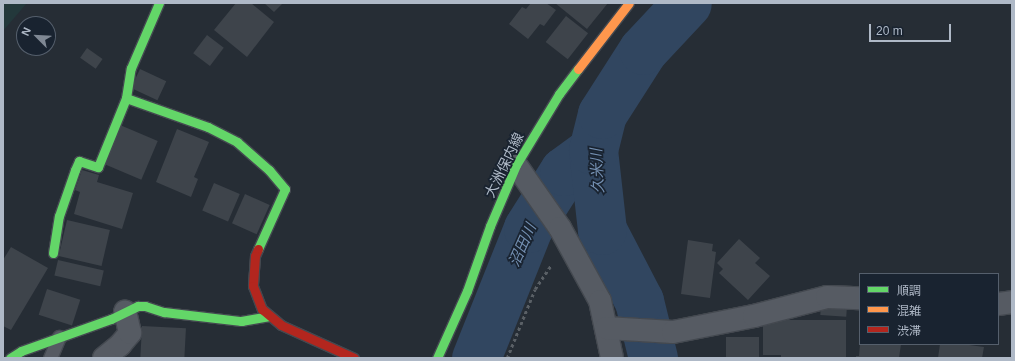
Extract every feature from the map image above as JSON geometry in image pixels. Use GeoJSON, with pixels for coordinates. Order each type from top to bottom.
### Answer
{"type":"FeatureCollection","features":[{"type":"Feature","properties":{"kind":"street"},"geometry":{"type":"LineString","coordinates":[[53,253],[59,216],[79,161],[98,166],[126,98],[131,68],[159,3]]}},
{"type":"Feature","properties":{"kind":"street","name":"大洲保内線"},"geometry":{"type":"LineString","coordinates":[[437,358],[467,291],[490,226],[521,171],[559,94],[629,3]]}},
{"type":"Feature","properties":{"kind":"street"},"geometry":{"type":"LineString","coordinates":[[126,98],[208,127],[237,142],[269,170],[285,189],[255,256],[253,286],[262,309],[281,325],[354,358]]}},
{"type":"Feature","properties":{"kind":"street"},"geometry":{"type":"LineString","coordinates":[[521,171],[560,228],[600,301],[612,358]]}},
{"type":"Feature","properties":{"kind":"street"},"geometry":{"type":"LineString","coordinates":[[606,328],[673,332],[754,316],[827,297],[859,298]]}},
{"type":"Feature","properties":{"kind":"street"},"geometry":{"type":"LineString","coordinates":[[999,304],[1012,302]]}},
{"type":"Feature","properties":{"kind":"street"},"geometry":{"type":"LineString","coordinates":[[10,358],[21,351],[138,306],[146,306],[164,312],[240,321],[270,316]]}},
{"type":"Feature","properties":{"kind":"street"},"geometry":{"type":"LineString","coordinates":[[104,358],[120,345],[130,333],[125,312]]}},
{"type":"Feature","properties":{"kind":"lane"},"geometry":{"type":"LineString","coordinates":[[50,358],[59,337]]}},
{"type":"Feature","properties":{"kind":"path"},"geometry":{"type":"LineString","coordinates":[[507,358],[535,289],[548,268],[571,248]]}},
{"type":"Feature","properties":{"kind":"green space"},"geometry":{"type":"Polygon","coordinates":[[[3,3],[27,3],[3,31],[3,3]]]}},
{"type":"Feature","properties":{"kind":"building"},"geometry":{"type":"Polygon","coordinates":[[[236,3],[251,3],[274,22],[247,57],[214,30],[236,3]]]}},
{"type":"Feature","properties":{"kind":"building"},"geometry":{"type":"Polygon","coordinates":[[[264,3],[283,3],[274,12],[264,3]]]}},
{"type":"Feature","properties":{"kind":"building"},"geometry":{"type":"Polygon","coordinates":[[[531,3],[546,3],[556,10],[544,26],[540,24],[528,39],[509,24],[522,7],[526,9],[531,3]]]}},
{"type":"Feature","properties":{"kind":"building"},"geometry":{"type":"Polygon","coordinates":[[[555,3],[608,3],[587,29],[555,3]]]}},
{"type":"Feature","properties":{"kind":"building"},"geometry":{"type":"Polygon","coordinates":[[[566,16],[588,33],[568,59],[546,42],[566,16]]]}},
{"type":"Feature","properties":{"kind":"building"},"geometry":{"type":"Polygon","coordinates":[[[207,35],[224,48],[210,66],[193,53],[207,35]]]}},
{"type":"Feature","properties":{"kind":"building"},"geometry":{"type":"Polygon","coordinates":[[[87,48],[103,59],[96,69],[80,58],[87,48]]]}},
{"type":"Feature","properties":{"kind":"building"},"geometry":{"type":"Polygon","coordinates":[[[140,69],[166,81],[157,100],[131,88],[140,69]]]}},
{"type":"Feature","properties":{"kind":"building"},"geometry":{"type":"Polygon","coordinates":[[[120,125],[158,141],[141,180],[104,164],[120,125]]]}},
{"type":"Feature","properties":{"kind":"building"},"geometry":{"type":"Polygon","coordinates":[[[177,129],[209,142],[194,177],[198,179],[191,197],[156,182],[177,129]]]}},
{"type":"Feature","properties":{"kind":"building"},"geometry":{"type":"Polygon","coordinates":[[[82,170],[99,175],[97,182],[133,193],[122,229],[74,214],[80,192],[75,190],[82,170]]]}},
{"type":"Feature","properties":{"kind":"building"},"geometry":{"type":"Polygon","coordinates":[[[214,183],[240,194],[228,222],[202,211],[214,183]]]}},
{"type":"Feature","properties":{"kind":"building"},"geometry":{"type":"Polygon","coordinates":[[[245,194],[270,205],[257,234],[232,223],[245,194]]]}},
{"type":"Feature","properties":{"kind":"building"},"geometry":{"type":"Polygon","coordinates":[[[67,220],[110,230],[102,266],[59,256],[67,220]]]}},
{"type":"Feature","properties":{"kind":"building"},"geometry":{"type":"Polygon","coordinates":[[[739,239],[760,258],[755,263],[770,276],[748,300],[719,273],[723,269],[717,263],[739,239]]]}},
{"type":"Feature","properties":{"kind":"building"},"geometry":{"type":"Polygon","coordinates":[[[688,240],[713,244],[712,251],[716,252],[710,298],[681,294],[688,240]]]}},
{"type":"Feature","properties":{"kind":"building"},"geometry":{"type":"Polygon","coordinates":[[[11,247],[48,268],[11,330],[3,326],[3,260],[11,247]]]}},
{"type":"Feature","properties":{"kind":"building"},"geometry":{"type":"Polygon","coordinates":[[[58,260],[104,271],[100,286],[54,276],[58,260]]]}},
{"type":"Feature","properties":{"kind":"building"},"geometry":{"type":"Polygon","coordinates":[[[47,289],[80,300],[72,325],[39,315],[47,289]]]}},
{"type":"Feature","properties":{"kind":"building"},"geometry":{"type":"Polygon","coordinates":[[[821,305],[847,307],[846,317],[820,315],[821,305]]]}},
{"type":"Feature","properties":{"kind":"building"},"geometry":{"type":"Polygon","coordinates":[[[763,320],[846,320],[846,358],[781,358],[781,355],[763,355],[763,320]]]}},
{"type":"Feature","properties":{"kind":"building"},"geometry":{"type":"Polygon","coordinates":[[[142,326],[186,328],[184,358],[140,358],[142,326]]]}},
{"type":"Feature","properties":{"kind":"building"},"geometry":{"type":"Polygon","coordinates":[[[726,337],[759,337],[759,358],[726,358],[726,337]]]}},
{"type":"Feature","properties":{"kind":"building"},"geometry":{"type":"Polygon","coordinates":[[[860,345],[901,345],[899,358],[856,358],[856,356],[859,356],[860,345]]]}},
{"type":"Feature","properties":{"kind":"building"},"geometry":{"type":"Polygon","coordinates":[[[940,345],[969,345],[984,347],[982,358],[938,358],[940,345]]]}},
{"type":"Feature","properties":{"kind":"waterway","name":"久米川"},"geometry":{"type":"LineString","coordinates":[[653,358],[639,301],[602,230],[593,150],[602,114],[643,50],[687,3]]}},
{"type":"Feature","properties":{"kind":"waterway","name":"沼田川"},"geometry":{"type":"LineString","coordinates":[[476,358],[528,228],[564,171],[593,150]]}},
{"type":"Feature","properties":{"kind":"traffic: fast"},"geometry":{"type":"LineString","coordinates":[[53,253],[59,216],[75,170],[79,161],[98,167],[126,98],[131,68],[159,3]]}},
{"type":"Feature","properties":{"kind":"traffic: fast"},"geometry":{"type":"LineString","coordinates":[[437,358],[467,291],[490,226],[516,165],[559,94],[578,69]]}},
{"type":"Feature","properties":{"kind":"traffic: fast"},"geometry":{"type":"LineString","coordinates":[[126,98],[208,127],[237,142],[269,170],[285,189],[258,249]]}},
{"type":"Feature","properties":{"kind":"traffic: fast"},"geometry":{"type":"LineString","coordinates":[[10,358],[21,351],[111,319],[138,306],[145,306],[164,312],[241,321],[270,316]]}},
{"type":"Feature","properties":{"kind":"traffic: slow"},"geometry":{"type":"LineString","coordinates":[[578,69],[629,3]]}},
{"type":"Feature","properties":{"kind":"traffic: jam"},"geometry":{"type":"LineString","coordinates":[[258,249],[255,256],[253,286],[262,309],[281,325],[354,358]]}}]}
